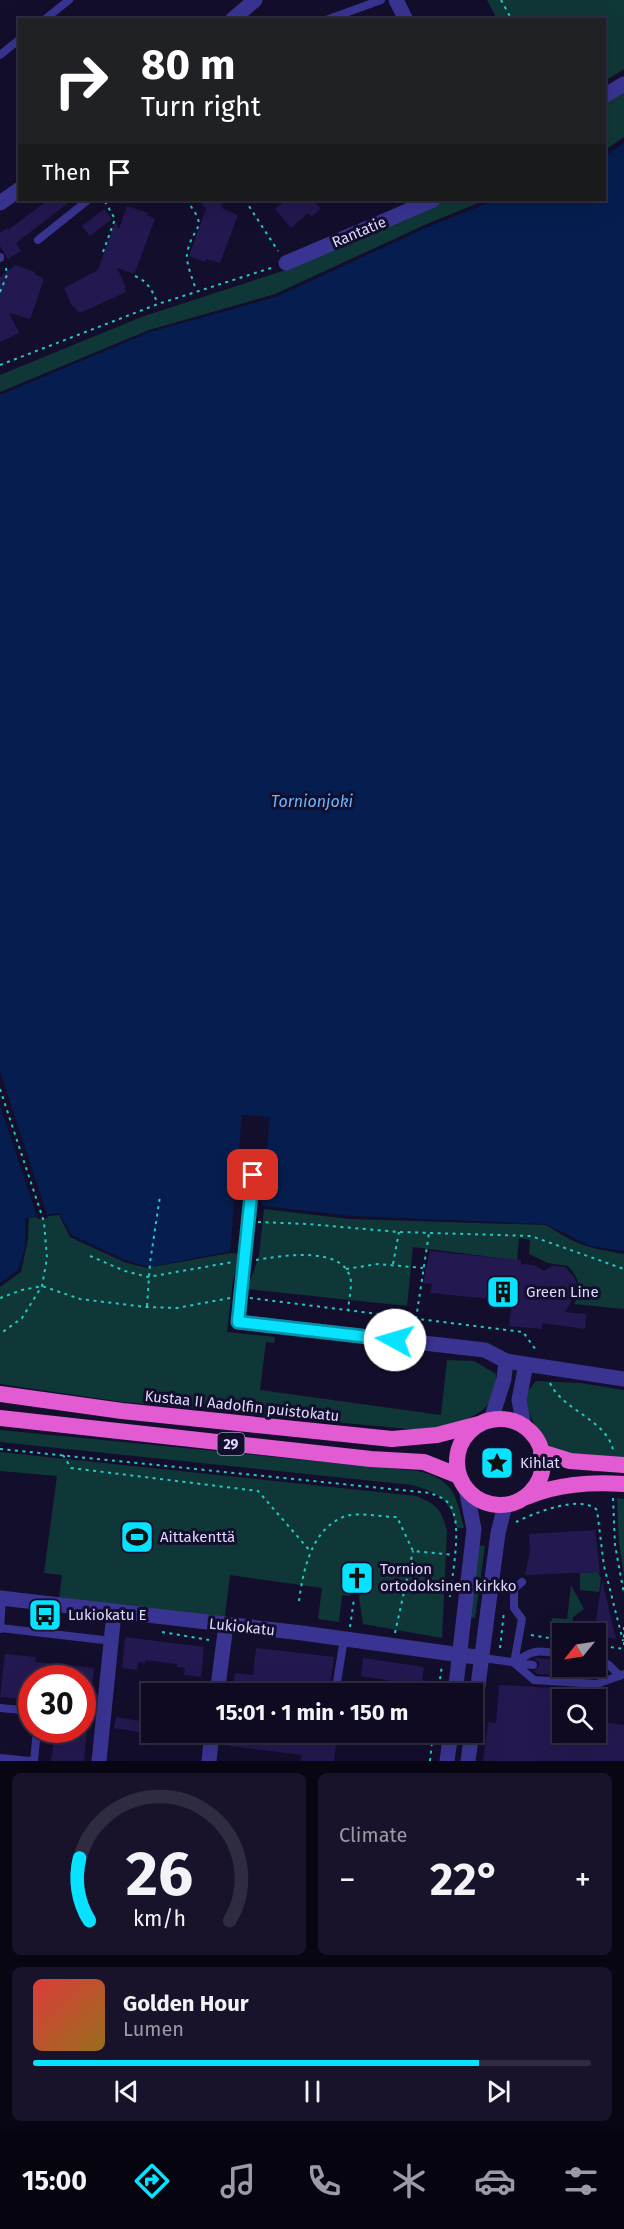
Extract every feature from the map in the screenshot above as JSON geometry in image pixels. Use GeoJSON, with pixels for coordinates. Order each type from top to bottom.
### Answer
{"type":"FeatureCollection","features":[{"type":"Feature","properties":{"kind":"highway","name":"Kustaa II Aadolfin puistokatu"},"geometry":{"type":"LineString","coordinates":[[0,1394],[122,1411],[392,1439],[438,1435],[485,1422]]}},
{"type":"Feature","properties":{"kind":"highway","name":"29"},"geometry":{"type":"LineString","coordinates":[[0,1418],[133,1434],[424,1462],[463,1482],[480,1500],[506,1505]]}},
{"type":"Feature","properties":{"kind":"highway","name":"29"},"geometry":{"type":"LineString","coordinates":[[485,1422],[512,1421],[524,1427]]}},
{"type":"Feature","properties":{"kind":"highway"},"geometry":{"type":"LineString","coordinates":[[463,1482],[458,1450],[466,1435],[485,1422]]}},
{"type":"Feature","properties":{"kind":"highway"},"geometry":{"type":"LineString","coordinates":[[522,1499],[540,1478],[543,1460],[537,1442],[524,1427]]}},
{"type":"Feature","properties":{"kind":"highway"},"geometry":{"type":"LineString","coordinates":[[541,1452],[570,1461],[624,1465]]}},
{"type":"Feature","properties":{"kind":"highway"},"geometry":{"type":"LineString","coordinates":[[506,1505],[547,1489],[573,1484],[618,1489]]}},
{"type":"Feature","properties":{"kind":"street"},"geometry":{"type":"LineString","coordinates":[[234,18],[255,0]]}},
{"type":"Feature","properties":{"kind":"street"},"geometry":{"type":"LineString","coordinates":[[396,0],[405,18]]}},
{"type":"Feature","properties":{"kind":"street"},"geometry":{"type":"LineString","coordinates":[[606,95],[624,84]]}},
{"type":"Feature","properties":{"kind":"street"},"geometry":{"type":"LineString","coordinates":[[0,203],[18,190]]}},
{"type":"Feature","properties":{"kind":"street","name":"Rantatie"},"geometry":{"type":"LineString","coordinates":[[286,263],[431,201]]}},
{"type":"Feature","properties":{"kind":"street"},"geometry":{"type":"LineString","coordinates":[[238,1322],[485,1350],[506,1361],[624,1379]]}},
{"type":"Feature","properties":{"kind":"street"},"geometry":{"type":"LineString","coordinates":[[485,1422],[504,1379],[506,1361]]}},
{"type":"Feature","properties":{"kind":"street"},"geometry":{"type":"LineString","coordinates":[[524,1427],[519,1400],[526,1364]]}},
{"type":"Feature","properties":{"kind":"street"},"geometry":{"type":"LineString","coordinates":[[454,1683],[452,1654],[474,1529],[463,1482]]}},
{"type":"Feature","properties":{"kind":"street"},"geometry":{"type":"LineString","coordinates":[[479,1683],[498,1533],[506,1505]]}},
{"type":"Feature","properties":{"kind":"street","name":"Lukiokatu"},"geometry":{"type":"LineString","coordinates":[[1,1598],[226,1625],[347,1634],[483,1658]]}},
{"type":"Feature","properties":{"kind":"street"},"geometry":{"type":"LineString","coordinates":[[99,1761],[114,1613]]}},
{"type":"Feature","properties":{"kind":"street"},"geometry":{"type":"LineString","coordinates":[[219,1683],[226,1625]]}},
{"type":"Feature","properties":{"kind":"street"},"geometry":{"type":"LineString","coordinates":[[209,1761],[211,1743]]}},
{"type":"Feature","properties":{"kind":"street"},"geometry":{"type":"LineString","coordinates":[[447,1761],[449,1743]]}},
{"type":"Feature","properties":{"kind":"street"},"geometry":{"type":"LineString","coordinates":[[468,1761],[470,1743]]}},
{"type":"Feature","properties":{"kind":"lane"},"geometry":{"type":"LineString","coordinates":[[46,18],[69,0]]}},
{"type":"Feature","properties":{"kind":"lane"},"geometry":{"type":"LineString","coordinates":[[332,18],[381,0]]}},
{"type":"Feature","properties":{"kind":"lane"},"geometry":{"type":"LineString","coordinates":[[0,55],[18,41]]}},
{"type":"Feature","properties":{"kind":"lane"},"geometry":{"type":"LineString","coordinates":[[38,240],[87,201]]}},
{"type":"Feature","properties":{"kind":"lane"},"geometry":{"type":"LineString","coordinates":[[238,1322],[253,1175]]}},
{"type":"Feature","properties":{"kind":"lane"},"geometry":{"type":"LineString","coordinates":[[514,1663],[522,1619],[514,1608],[514,1589],[522,1582]]}},
{"type":"Feature","properties":{"kind":"lane"},"geometry":{"type":"LineString","coordinates":[[1,1598],[0,1629],[112,1641]]}},
{"type":"Feature","properties":{"kind":"lane"},"geometry":{"type":"LineString","coordinates":[[337,1683],[347,1634]]}},
{"type":"Feature","properties":{"kind":"lane"},"geometry":{"type":"LineString","coordinates":[[514,1663],[529,1652],[552,1653]]}},
{"type":"Feature","properties":{"kind":"lane"},"geometry":{"type":"LineString","coordinates":[[483,1658],[533,1665]]}},
{"type":"Feature","properties":{"kind":"lane"},"geometry":{"type":"LineString","coordinates":[[514,1663],[534,1680],[597,1684],[622,1675]]}},
{"type":"Feature","properties":{"kind":"lane"},"geometry":{"type":"LineString","coordinates":[[606,1664],[622,1675]]}},
{"type":"Feature","properties":{"kind":"lane"},"geometry":{"type":"LineString","coordinates":[[0,1708],[18,1710]]}},
{"type":"Feature","properties":{"kind":"lane"},"geometry":{"type":"LineString","coordinates":[[0,1758],[32,1761],[35,1743]]}},
{"type":"Feature","properties":{"kind":"path"},"geometry":{"type":"LineString","coordinates":[[501,0],[511,18]]}},
{"type":"Feature","properties":{"kind":"path"},"geometry":{"type":"LineString","coordinates":[[103,252],[115,219],[105,201]]}},
{"type":"Feature","properties":{"kind":"path"},"geometry":{"type":"LineString","coordinates":[[187,201],[198,216],[200,223],[187,255],[196,291]]}},
{"type":"Feature","properties":{"kind":"path"},"geometry":{"type":"LineString","coordinates":[[0,365],[158,304],[286,263],[246,201]]}},
{"type":"Feature","properties":{"kind":"path"},"geometry":{"type":"LineString","coordinates":[[0,258],[7,269],[0,292]]}},
{"type":"Feature","properties":{"kind":"path"},"geometry":{"type":"LineString","coordinates":[[135,276],[145,280],[158,304]]}},
{"type":"Feature","properties":{"kind":"path"},"geometry":{"type":"LineString","coordinates":[[0,1089],[44,1222],[46,1258],[42,1286],[22,1318],[0,1334]]}},
{"type":"Feature","properties":{"kind":"path"},"geometry":{"type":"LineString","coordinates":[[146,1307],[160,1196]]}},
{"type":"Feature","properties":{"kind":"path"},"geometry":{"type":"LineString","coordinates":[[247,1222],[308,1224],[399,1232],[531,1236],[624,1269]]}},
{"type":"Feature","properties":{"kind":"path"},"geometry":{"type":"LineString","coordinates":[[393,1264],[399,1232]]}},
{"type":"Feature","properties":{"kind":"path"},"geometry":{"type":"LineString","coordinates":[[416,1319],[429,1232]]}},
{"type":"Feature","properties":{"kind":"path"},"geometry":{"type":"LineString","coordinates":[[90,1256],[125,1271],[148,1277],[229,1262],[243,1263],[310,1254],[333,1260],[346,1269],[351,1280],[348,1310]]}},
{"type":"Feature","properties":{"kind":"path"},"geometry":{"type":"LineString","coordinates":[[346,1269],[363,1265],[393,1264],[423,1268]]}},
{"type":"Feature","properties":{"kind":"path"},"geometry":{"type":"LineString","coordinates":[[0,1298],[42,1286]]}},
{"type":"Feature","properties":{"kind":"path"},"geometry":{"type":"LineString","coordinates":[[0,1449],[430,1493],[450,1505],[457,1528],[450,1602]]}},
{"type":"Feature","properties":{"kind":"path"},"geometry":{"type":"LineString","coordinates":[[63,1455],[71,1468],[258,1491],[311,1552]]}},
{"type":"Feature","properties":{"kind":"path"},"geometry":{"type":"LineString","coordinates":[[618,1489],[615,1545],[624,1594]]}},
{"type":"Feature","properties":{"kind":"path"},"geometry":{"type":"LineString","coordinates":[[498,1533],[511,1535],[512,1527],[517,1521],[557,1506],[583,1503],[592,1505],[597,1510],[604,1566],[624,1648],[606,1646]]}},
{"type":"Feature","properties":{"kind":"path"},"geometry":{"type":"LineString","coordinates":[[299,1601],[311,1552],[319,1536],[334,1522],[348,1515],[397,1517],[413,1551],[395,1636]]}},
{"type":"Feature","properties":{"kind":"path"},"geometry":{"type":"LineString","coordinates":[[457,1528],[474,1529]]}},
{"type":"Feature","properties":{"kind":"path"},"geometry":{"type":"LineString","coordinates":[[413,1551],[454,1556]]}},
{"type":"Feature","properties":{"kind":"path"},"geometry":{"type":"LineString","coordinates":[[347,1634],[354,1599]]}},
{"type":"Feature","properties":{"kind":"path"},"geometry":{"type":"LineString","coordinates":[[623,1641],[624,1627]]}},
{"type":"Feature","properties":{"kind":"path"},"geometry":{"type":"LineString","coordinates":[[486,1628],[552,1638]]}},
{"type":"Feature","properties":{"kind":"path"},"geometry":{"type":"LineString","coordinates":[[155,1632],[224,1643]]}},
{"type":"Feature","properties":{"kind":"path"},"geometry":{"type":"LineString","coordinates":[[442,1683],[452,1654]]}},
{"type":"Feature","properties":{"kind":"path"},"geometry":{"type":"LineString","coordinates":[[429,1761],[431,1743]]}},
{"type":"Feature","properties":{"kind":"green space"},"geometry":{"type":"Polygon","coordinates":[[[487,0],[624,0],[624,69],[606,80],[606,18],[496,18],[487,0]]]}},
{"type":"Feature","properties":{"kind":"green space"},"geometry":{"type":"Polygon","coordinates":[[[624,89],[624,137],[606,149],[606,100],[624,89]]]}},
{"type":"Feature","properties":{"kind":"green space"},"geometry":{"type":"Polygon","coordinates":[[[438,201],[484,201],[429,223],[275,294],[149,330],[0,392],[0,375],[144,316],[289,269],[438,201]]]}},
{"type":"Feature","properties":{"kind":"green space"},"geometry":{"type":"Polygon","coordinates":[[[264,1209],[349,1219],[546,1225],[583,1245],[624,1254],[624,1309],[574,1304],[579,1288],[568,1266],[548,1263],[529,1254],[530,1240],[519,1238],[517,1260],[413,1247],[407,1306],[247,1289],[259,1256],[264,1209]]]}},
{"type":"Feature","properties":{"kind":"green space"},"geometry":{"type":"Polygon","coordinates":[[[59,1215],[70,1237],[124,1262],[147,1268],[230,1253],[242,1254],[233,1280],[227,1332],[275,1337],[274,1343],[266,1342],[260,1390],[441,1415],[447,1360],[474,1361],[496,1374],[491,1401],[483,1410],[460,1422],[419,1430],[123,1402],[0,1384],[0,1287],[21,1272],[28,1240],[29,1218],[59,1215]]]}},
{"type":"Feature","properties":{"kind":"green space"},"geometry":{"type":"Polygon","coordinates":[[[536,1381],[580,1383],[624,1390],[624,1459],[588,1457],[552,1449],[534,1424],[526,1403],[525,1395],[536,1381]]]}},
{"type":"Feature","properties":{"kind":"green space"},"geometry":{"type":"Polygon","coordinates":[[[0,1430],[418,1471],[440,1479],[452,1490],[464,1528],[457,1528],[451,1510],[436,1494],[412,1485],[0,1442],[0,1430]]]}},
{"type":"Feature","properties":{"kind":"green space"},"geometry":{"type":"Polygon","coordinates":[[[0,1452],[416,1496],[437,1509],[447,1531],[442,1638],[363,1624],[359,1597],[366,1572],[364,1571],[365,1565],[354,1563],[349,1585],[351,1586],[350,1596],[342,1595],[339,1622],[318,1619],[322,1588],[230,1575],[224,1623],[59,1599],[62,1575],[44,1573],[57,1476],[0,1471],[0,1452]]]}},
{"type":"Feature","properties":{"kind":"green space"},"geometry":{"type":"Polygon","coordinates":[[[617,1498],[624,1499],[624,1576],[619,1542],[617,1498]]]}},
{"type":"Feature","properties":{"kind":"green space"},"geometry":{"type":"Polygon","coordinates":[[[478,1545],[485,1546],[475,1618],[469,1617],[478,1545]]]}},
{"type":"Feature","properties":{"kind":"green space"},"geometry":{"type":"Polygon","coordinates":[[[598,1572],[601,1578],[599,1592],[580,1590],[580,1573],[598,1572]]]}},
{"type":"Feature","properties":{"kind":"green space"},"geometry":{"type":"Polygon","coordinates":[[[571,1585],[584,1609],[573,1617],[573,1623],[552,1623],[551,1628],[552,1618],[567,1619],[571,1585]]]}},
{"type":"Feature","properties":{"kind":"water","name":"Tornionjoki"},"geometry":{"type":"Polygon","coordinates":[[[624,143],[624,1251],[590,1246],[546,1224],[353,1216],[262,1206],[258,1254],[230,1251],[149,1267],[125,1260],[72,1235],[59,1213],[25,1218],[25,1247],[18,1270],[0,1283],[0,395],[150,332],[276,297],[430,226],[493,201],[606,201],[606,155],[624,143]]]}},
{"type":"Feature","properties":{"kind":"pier"},"geometry":{"type":"Polygon","coordinates":[[[0,1071],[48,1218],[38,1219],[0,1106],[0,1071]]]}},
{"type":"Feature","properties":{"kind":"pier"},"geometry":{"type":"Polygon","coordinates":[[[242,1115],[270,1117],[258,1254],[230,1251],[242,1115]]]}},
{"type":"Feature","properties":{"kind":"building"},"geometry":{"type":"Polygon","coordinates":[[[47,201],[71,201],[16,243],[21,251],[8,259],[0,246],[0,233],[7,228],[8,230],[47,201]]]}},
{"type":"Feature","properties":{"kind":"building"},"geometry":{"type":"Polygon","coordinates":[[[200,201],[220,201],[223,209],[238,215],[220,263],[206,259],[205,262],[189,256],[206,209],[200,201]]]}},
{"type":"Feature","properties":{"kind":"building"},"geometry":{"type":"Polygon","coordinates":[[[285,201],[314,201],[321,209],[311,217],[308,213],[291,228],[275,209],[285,201]]]}},
{"type":"Feature","properties":{"kind":"building"},"geometry":{"type":"Polygon","coordinates":[[[127,206],[148,213],[147,215],[155,219],[135,272],[117,268],[126,292],[80,313],[71,304],[64,288],[98,270],[115,222],[119,229],[127,206]]]}},
{"type":"Feature","properties":{"kind":"building"},"geometry":{"type":"Polygon","coordinates":[[[104,209],[112,219],[90,236],[82,226],[104,209]]]}},
{"type":"Feature","properties":{"kind":"building"},"geometry":{"type":"Polygon","coordinates":[[[15,265],[35,272],[44,279],[30,319],[9,313],[19,333],[0,342],[0,277],[15,265]]]}},
{"type":"Feature","properties":{"kind":"building","name":"Green Line"},"geometry":{"type":"Polygon","coordinates":[[[430,1251],[521,1260],[521,1264],[534,1265],[544,1271],[552,1266],[565,1267],[577,1284],[574,1297],[565,1312],[586,1314],[585,1329],[542,1323],[542,1329],[509,1326],[512,1301],[430,1293],[432,1284],[423,1283],[430,1251]]]}},
{"type":"Feature","properties":{"kind":"building"},"geometry":{"type":"Polygon","coordinates":[[[595,1530],[600,1572],[525,1575],[530,1551],[529,1534],[595,1530]]]}},
{"type":"Feature","properties":{"kind":"building","name":"Tornion ortodoksinen kirkko"},"geometry":{"type":"Polygon","coordinates":[[[353,1563],[365,1565],[364,1588],[349,1586],[353,1563]]]}},
{"type":"Feature","properties":{"kind":"building"},"geometry":{"type":"Polygon","coordinates":[[[602,1580],[616,1639],[606,1638],[606,1623],[596,1623],[602,1580]]]}},
{"type":"Feature","properties":{"kind":"building"},"geometry":{"type":"Polygon","coordinates":[[[125,1637],[204,1647],[201,1677],[184,1675],[185,1668],[177,1667],[177,1664],[145,1660],[145,1663],[138,1662],[137,1670],[122,1668],[125,1637]]]}},
{"type":"Feature","properties":{"kind":"building"},"geometry":{"type":"Polygon","coordinates":[[[256,1648],[334,1657],[330,1683],[234,1683],[235,1673],[253,1675],[256,1648]]]}},
{"type":"Feature","properties":{"kind":"building"},"geometry":{"type":"Polygon","coordinates":[[[5,1654],[36,1657],[35,1662],[64,1665],[18,1665],[18,1699],[0,1697],[5,1654]]]}},
{"type":"Feature","properties":{"kind":"building"},"geometry":{"type":"Polygon","coordinates":[[[363,1658],[424,1667],[422,1680],[434,1682],[405,1683],[361,1676],[363,1658]]]}},
{"type":"Feature","properties":{"kind":"building"},"geometry":{"type":"Polygon","coordinates":[[[534,1659],[552,1660],[552,1675],[537,1674],[534,1671],[539,1666],[539,1662],[534,1659]]]}},
{"type":"Feature","properties":{"kind":"building"},"geometry":{"type":"Polygon","coordinates":[[[499,1685],[577,1689],[552,1689],[552,1743],[606,1743],[606,1722],[624,1725],[624,1761],[483,1761],[488,1722],[496,1723],[499,1685]]]}},
{"type":"Feature","properties":{"kind":"building"},"geometry":{"type":"Polygon","coordinates":[[[116,1717],[141,1721],[141,1732],[114,1728],[116,1717]]]}},
{"type":"Feature","properties":{"kind":"building"},"geometry":{"type":"Polygon","coordinates":[[[53,1743],[86,1743],[84,1761],[51,1761],[53,1743]]]}},
{"type":"Feature","properties":{"kind":"building"},"geometry":{"type":"Polygon","coordinates":[[[229,1743],[336,1744],[334,1761],[301,1761],[302,1755],[229,1746],[229,1743]]]}},
{"type":"Feature","properties":{"kind":"place","name":"Green Line"},"geometry":{"type":"Point","coordinates":[503,1292]}},
{"type":"Feature","properties":{"kind":"place","name":"Kihlat"},"geometry":{"type":"Point","coordinates":[497,1463]}},
{"type":"Feature","properties":{"kind":"place","name":"Aittakenttä"},"geometry":{"type":"Point","coordinates":[137,1537]}},
{"type":"Feature","properties":{"kind":"place","name":"Tornion ortodoksinen kirkko"},"geometry":{"type":"Point","coordinates":[357,1578]}},
{"type":"Feature","properties":{"kind":"place","name":"Lukiokatu E"},"geometry":{"type":"Point","coordinates":[45,1615]}},
{"type":"Feature","properties":{"kind":"route"},"geometry":{"type":"LineString","coordinates":[[253,1175],[238,1322],[395,1340]]}}]}
